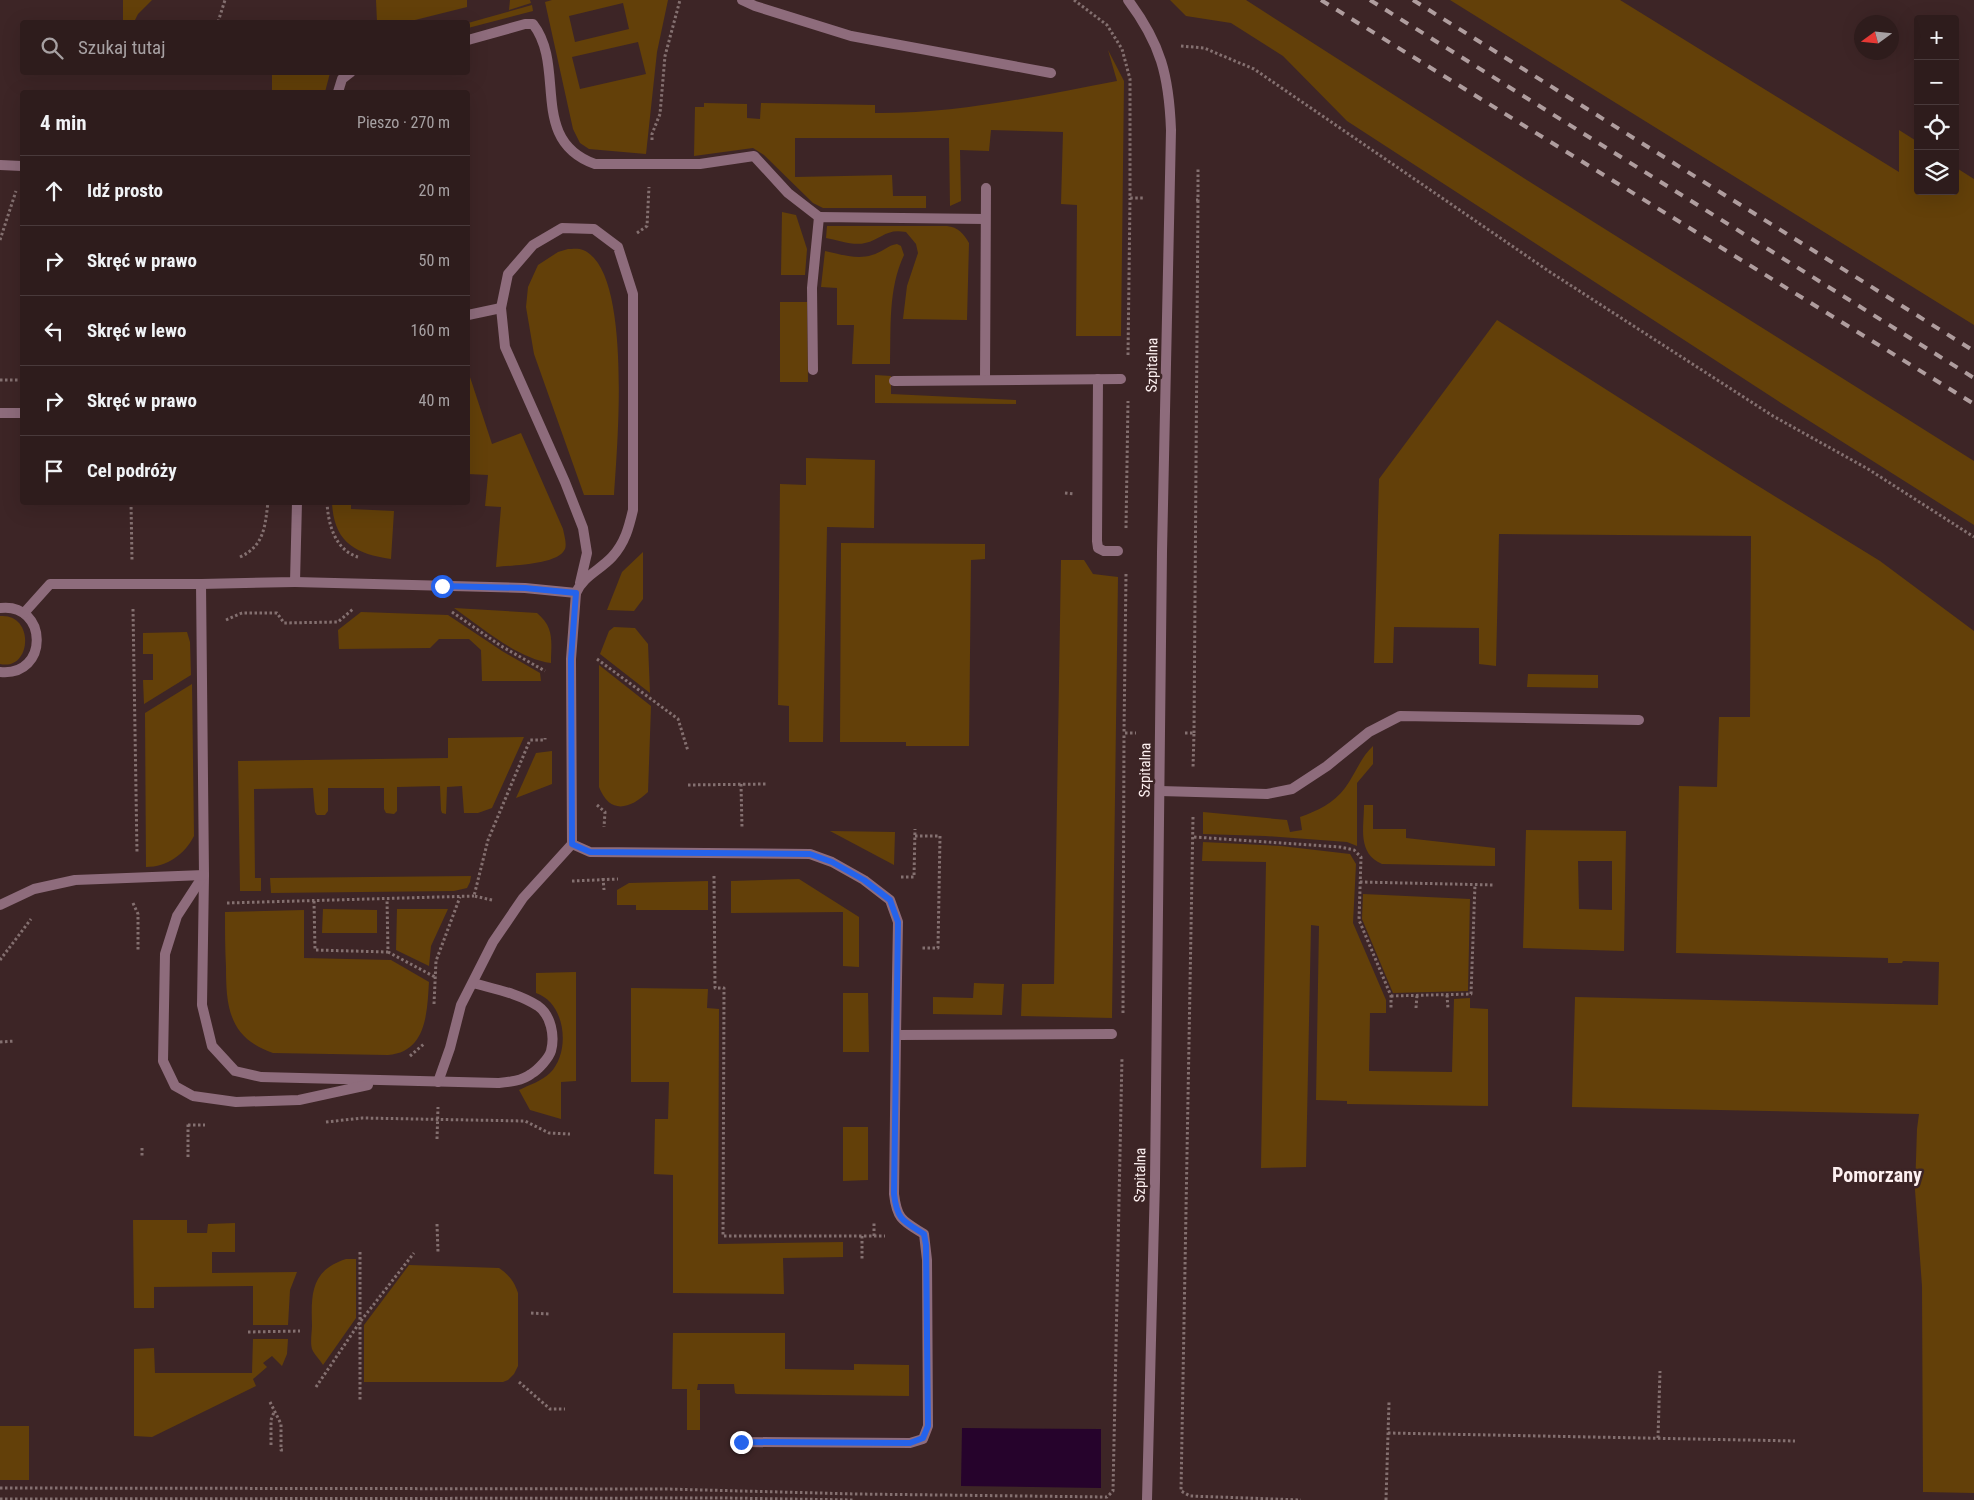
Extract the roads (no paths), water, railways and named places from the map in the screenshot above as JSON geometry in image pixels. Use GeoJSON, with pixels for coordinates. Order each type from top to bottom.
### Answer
{"type":"FeatureCollection","features":[{"type":"Feature","properties":{"kind":"street"},"geometry":{"type":"LineString","coordinates":[[742,0],[755,6],[851,36],[1051,73]]}},
{"type":"Feature","properties":{"kind":"street","name":"Szpitalna"},"geometry":{"type":"LineString","coordinates":[[1128,0],[1143,20],[1164,66],[1170,104],[1170,199],[1162,552],[1155,1171],[1147,1500]]}},
{"type":"Feature","properties":{"kind":"street"},"geometry":{"type":"LineString","coordinates":[[470,39],[525,24],[533,24],[539,32],[548,63],[556,126],[567,148],[581,159],[595,164],[700,164],[754,156],[788,193],[819,217],[985,219]]}},
{"type":"Feature","properties":{"kind":"street"},"geometry":{"type":"LineString","coordinates":[[339,90],[342,79],[347,75]]}},
{"type":"Feature","properties":{"kind":"street"},"geometry":{"type":"LineString","coordinates":[[0,166],[20,166]]}},
{"type":"Feature","properties":{"kind":"street"},"geometry":{"type":"LineString","coordinates":[[985,380],[986,188]]}},
{"type":"Feature","properties":{"kind":"street"},"geometry":{"type":"LineString","coordinates":[[813,370],[812,288],[819,217]]}},
{"type":"Feature","properties":{"kind":"street"},"geometry":{"type":"LineString","coordinates":[[24,613],[50,584],[295,582],[578,588],[613,556],[628,534],[633,510],[633,294],[618,247],[594,229],[562,228],[533,245],[508,274],[501,308],[505,347],[565,482],[583,528],[587,554],[578,588],[571,659],[572,844],[523,898],[493,942],[461,1004],[450,1048],[438,1082]]}},
{"type":"Feature","properties":{"kind":"street"},"geometry":{"type":"LineString","coordinates":[[470,315],[501,308]]}},
{"type":"Feature","properties":{"kind":"street"},"geometry":{"type":"LineString","coordinates":[[1098,379],[1097,541],[1098,548],[1104,551],[1118,551]]}},
{"type":"Feature","properties":{"kind":"street"},"geometry":{"type":"LineString","coordinates":[[894,381],[1121,379]]}},
{"type":"Feature","properties":{"kind":"street"},"geometry":{"type":"LineString","coordinates":[[0,413],[20,413]]}},
{"type":"Feature","properties":{"kind":"street"},"geometry":{"type":"LineString","coordinates":[[295,582],[297,505]]}},
{"type":"Feature","properties":{"kind":"street"},"geometry":{"type":"LineString","coordinates":[[201,584],[204,875],[202,1005],[212,1046],[235,1071],[261,1077],[385,1082],[498,1083],[517,1080],[531,1075],[551,1053],[552,1037],[550,1022],[539,1007],[512,994],[473,983]]}},
{"type":"Feature","properties":{"kind":"street"},"geometry":{"type":"LineString","coordinates":[[0,608],[13,608],[24,613],[32,622],[36,632],[37,643],[34,654],[28,664],[18,670],[0,672]]}},
{"type":"Feature","properties":{"kind":"street"},"geometry":{"type":"LineString","coordinates":[[1160,791],[1267,794],[1292,789],[1327,766],[1369,732],[1400,716],[1639,720]]}},
{"type":"Feature","properties":{"kind":"street"},"geometry":{"type":"LineString","coordinates":[[572,844],[590,852],[810,854],[832,862],[864,880],[890,900],[898,922],[894,1194],[896,1211],[906,1223],[924,1234],[928,1260],[928,1426],[923,1438],[910,1443],[741,1442]]}},
{"type":"Feature","properties":{"kind":"street"},"geometry":{"type":"LineString","coordinates":[[1,906],[34,889],[75,880],[204,875]]}},
{"type":"Feature","properties":{"kind":"street"},"geometry":{"type":"LineString","coordinates":[[204,875],[177,916],[165,954],[163,1061],[175,1086],[193,1096],[236,1102],[299,1100],[385,1082]]}},
{"type":"Feature","properties":{"kind":"street"},"geometry":{"type":"LineString","coordinates":[[896,1035],[1112,1034]]}},
{"type":"Feature","properties":{"kind":"railway"},"geometry":{"type":"LineString","coordinates":[[1321,0],[1974,404]]}},
{"type":"Feature","properties":{"kind":"railway"},"geometry":{"type":"LineString","coordinates":[[1370,0],[1974,378]]}},
{"type":"Feature","properties":{"kind":"railway"},"geometry":{"type":"LineString","coordinates":[[1413,0],[1974,351]]}},
{"type":"Feature","properties":{"kind":"district","name":"Pomorzany"},"geometry":{"type":"Point","coordinates":[1877,1175]}}]}
